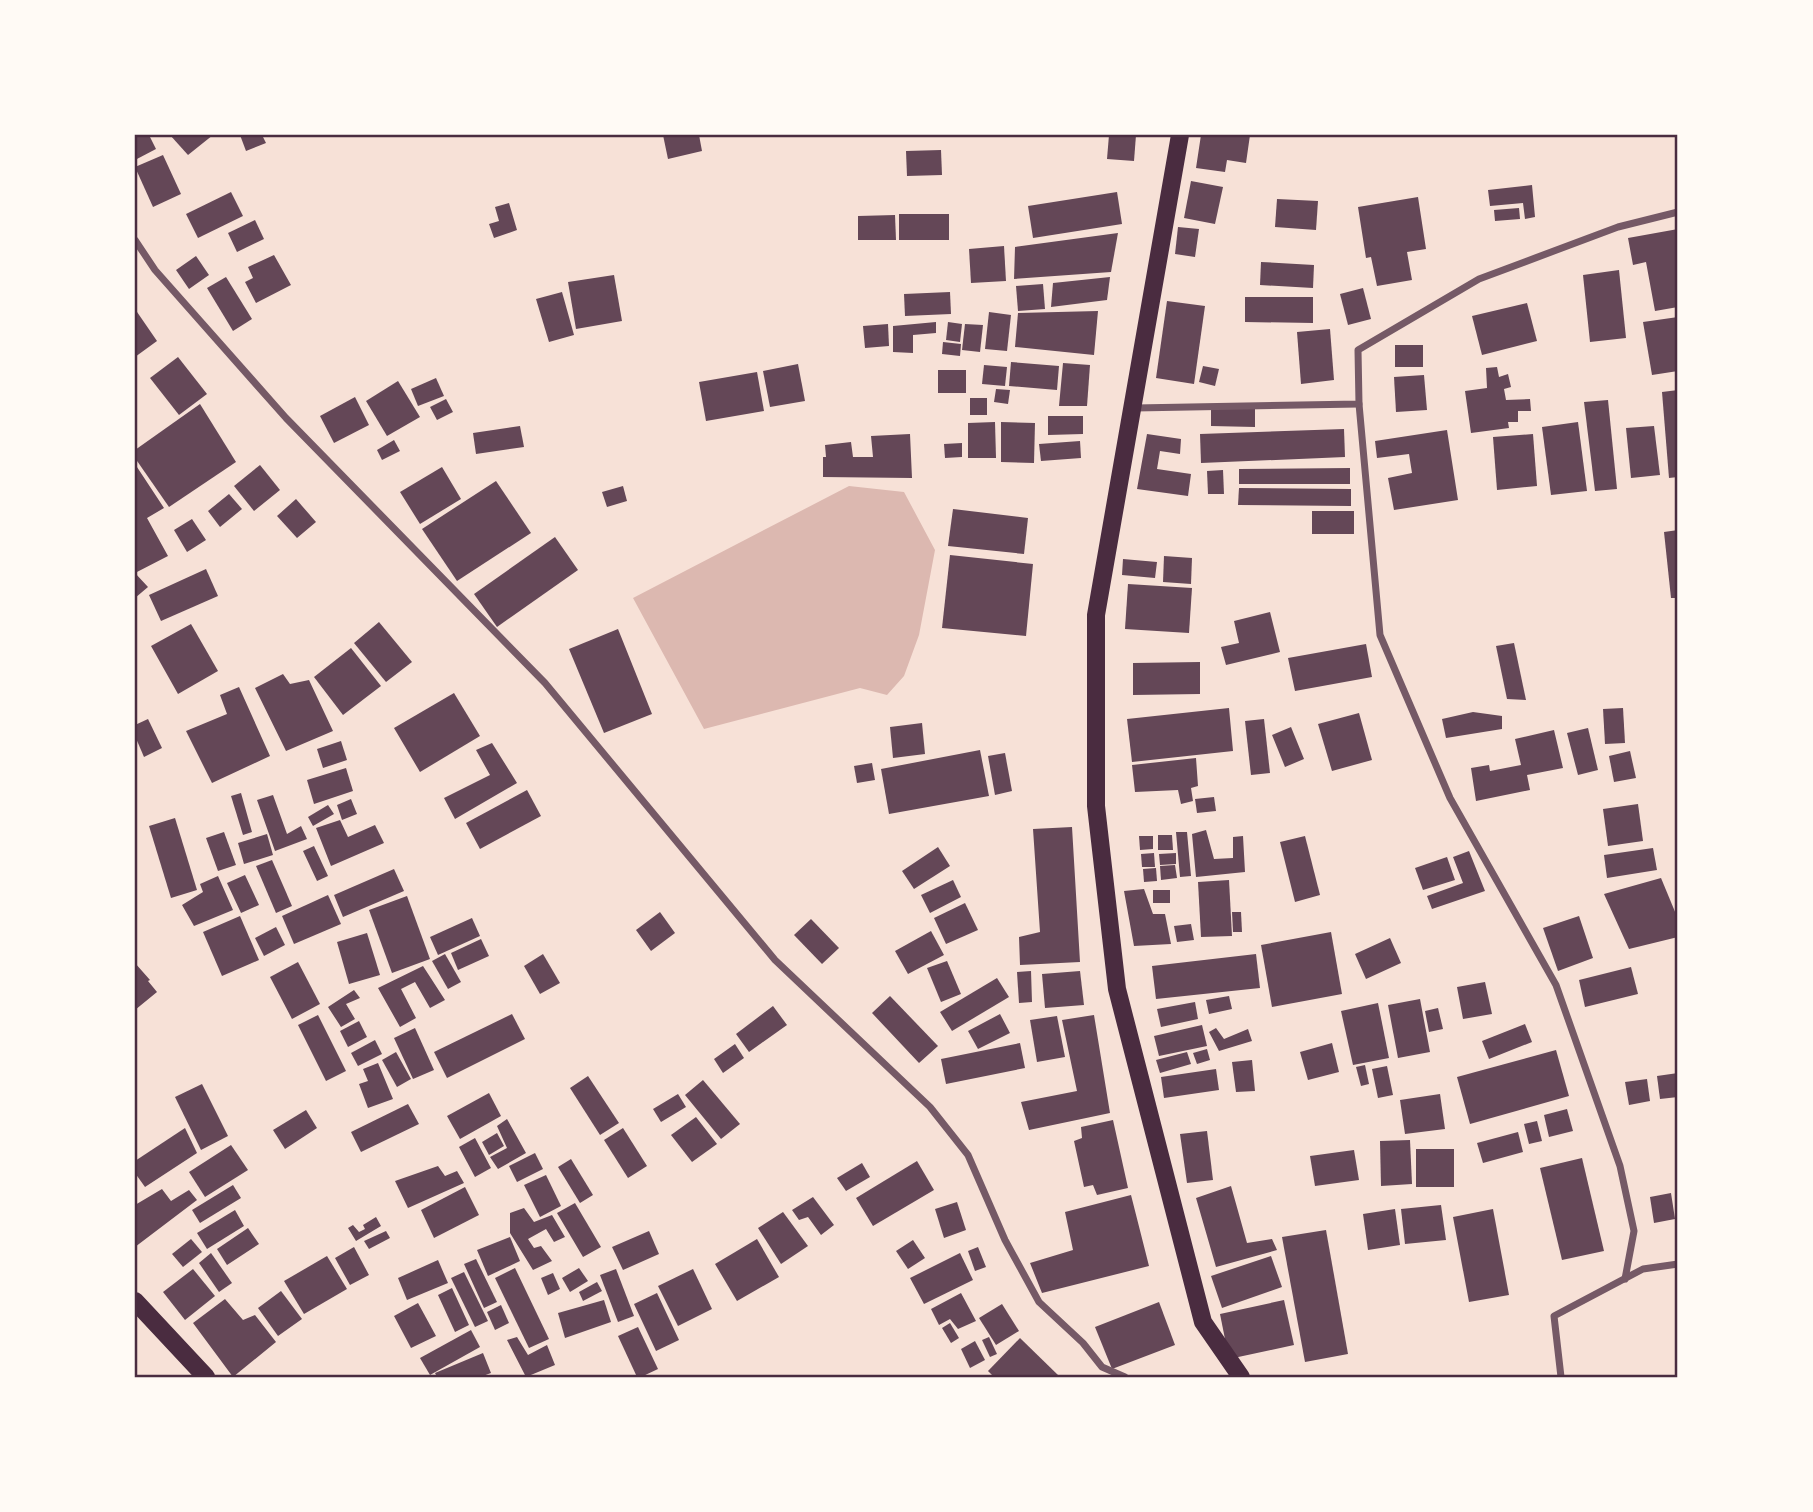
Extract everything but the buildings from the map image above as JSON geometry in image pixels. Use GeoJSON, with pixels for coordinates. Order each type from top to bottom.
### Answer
{"type":"FeatureCollection","features":[{"type":"Feature","properties":{"kind":"main road"},"geometry":{"type":"LineString","coordinates":[[1180,135],[1096,615],[1096,806],[1117,989],[1203,1322],[1241,1377]]}},
{"type":"Feature","properties":{"kind":"main road"},"geometry":{"type":"LineString","coordinates":[[135,1301],[206,1377]]}},
{"type":"Feature","properties":{"kind":"street"},"geometry":{"type":"LineString","coordinates":[[1625,1279],[1634,1231],[1620,1166],[1556,985],[1450,798],[1380,635],[1359,404],[1358,350],[1479,279],[1618,227],[1678,212]]}},
{"type":"Feature","properties":{"kind":"street"},"geometry":{"type":"LineString","coordinates":[[135,240],[155,270],[286,418],[545,683],[775,960],[930,1107],[968,1155],[1005,1240],[1039,1302],[1083,1343],[1102,1367],[1125,1377]]}},
{"type":"Feature","properties":{"kind":"street"},"geometry":{"type":"LineString","coordinates":[[1132,408],[1359,404]]}},
{"type":"Feature","properties":{"kind":"street"},"geometry":{"type":"LineString","coordinates":[[1561,1377],[1554,1316],[1643,1269],[1678,1264]]}},
{"type":"Feature","properties":{"kind":"shaded area"},"geometry":{"type":"Polygon","coordinates":[[[849,486],[904,492],[935,550],[919,635],[904,676],[887,695],[860,688],[704,729],[633,598],[849,486]]]}}]}
